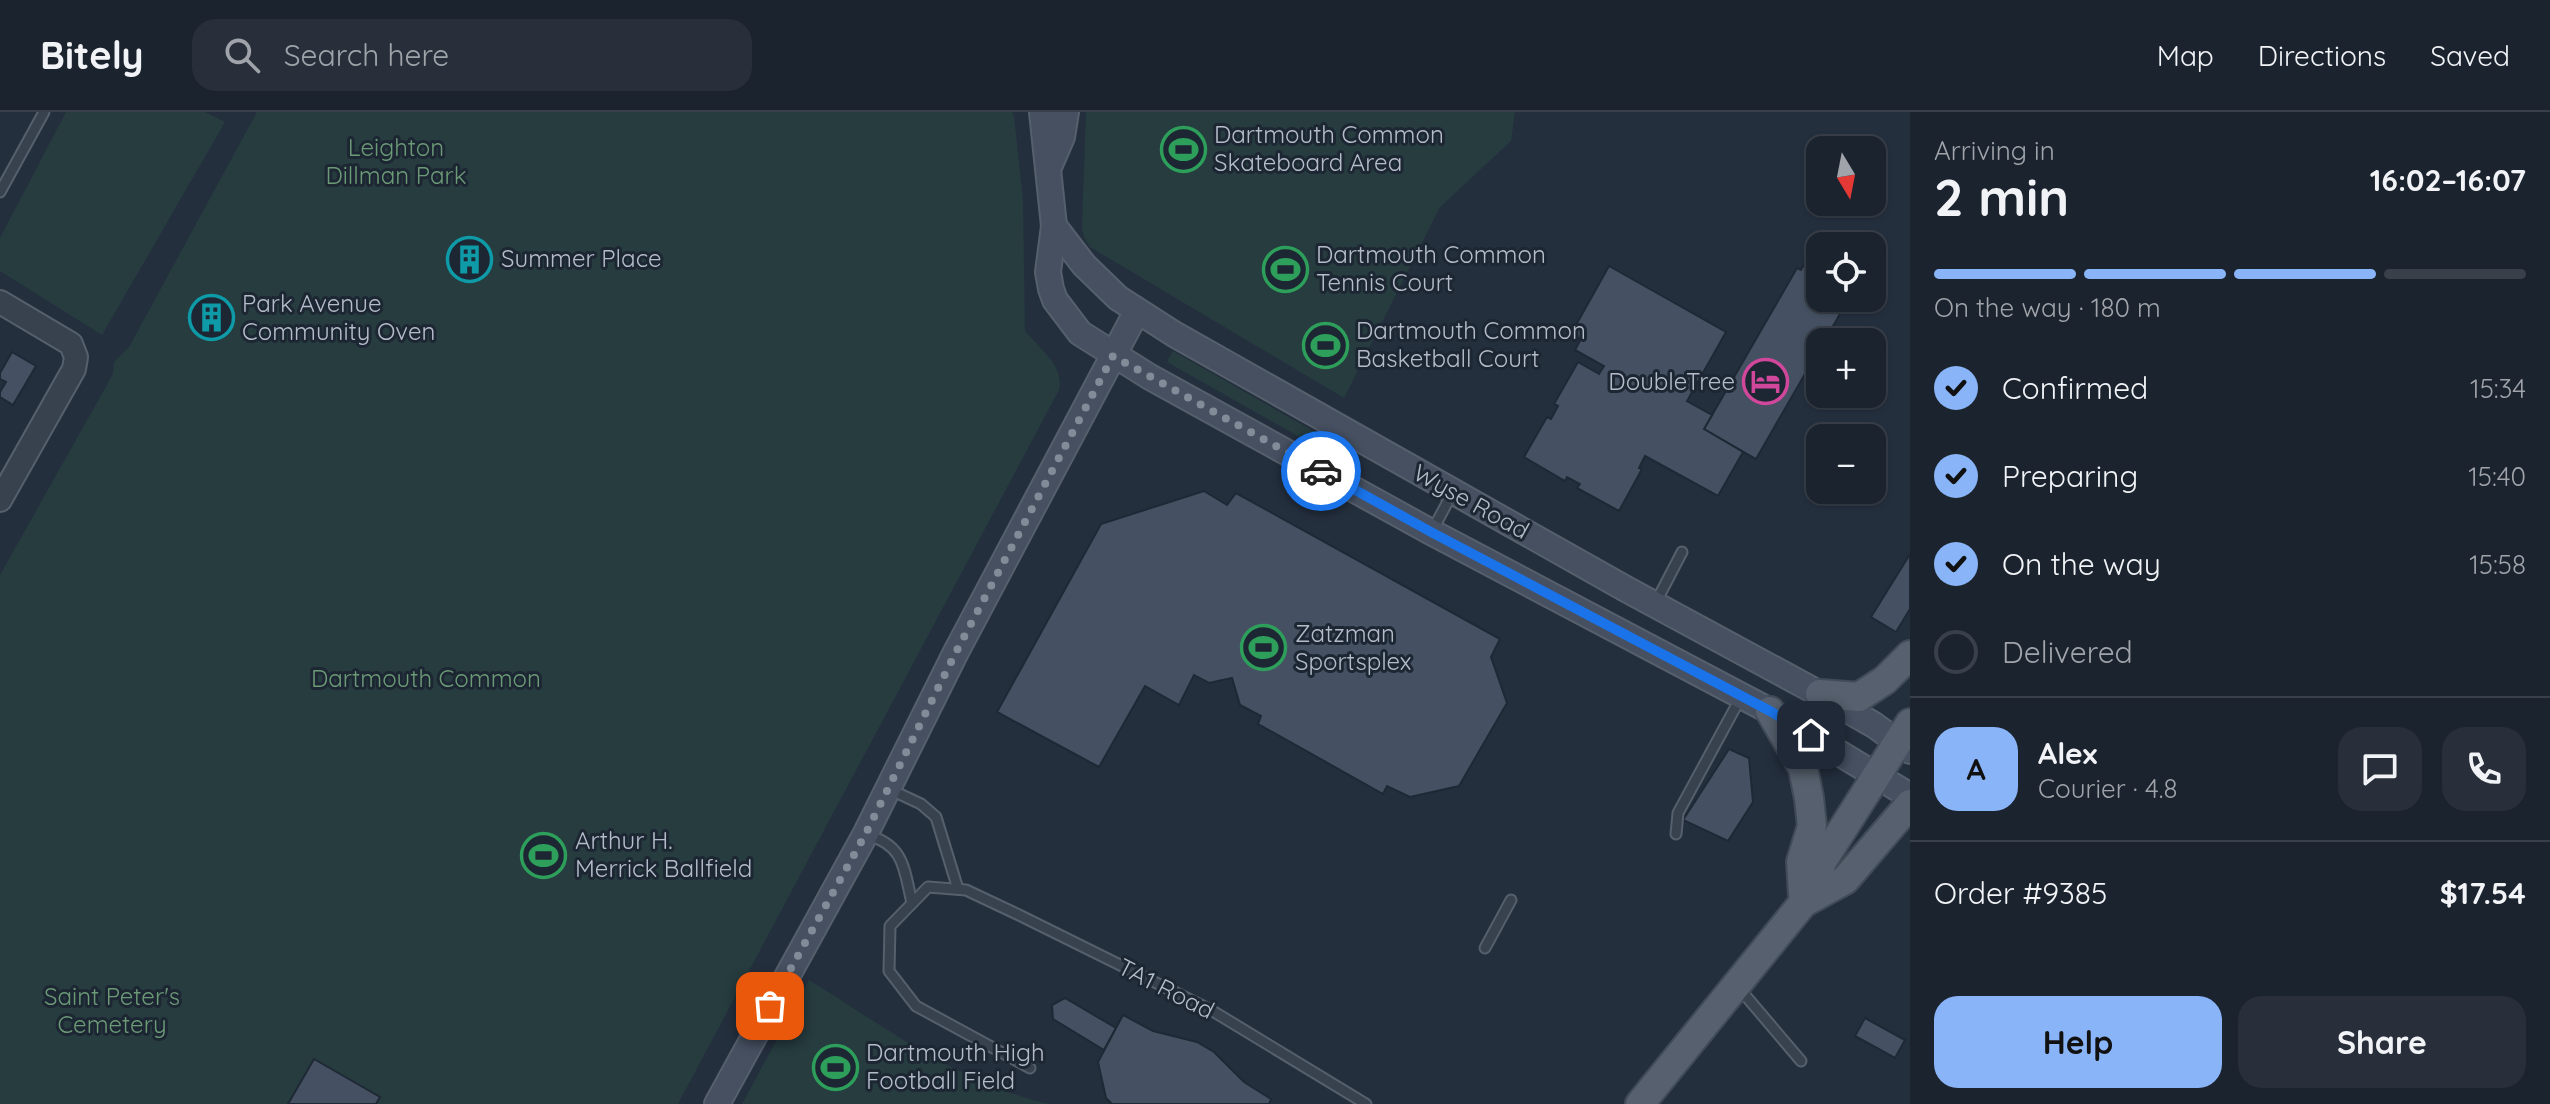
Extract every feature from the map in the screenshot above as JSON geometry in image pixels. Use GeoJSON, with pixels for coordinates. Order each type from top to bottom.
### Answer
{"type":"FeatureCollection","features":[{"type":"Feature","properties":{"kind":"main road"},"geometry":{"type":"LineString","coordinates":[[1026,112],[1047,173]]}},
{"type":"Feature","properties":{"kind":"main road","name":"Wyse Road"},"geometry":{"type":"LineString","coordinates":[[1042,112],[1054,226],[1048,272],[1055,300],[1080,333],[1113,356],[1431,532],[1770,711],[1910,796]]}},
{"type":"Feature","properties":{"kind":"main road"},"geometry":{"type":"LineString","coordinates":[[1047,173],[1062,137],[1066,112]]}},
{"type":"Feature","properties":{"kind":"main road","name":"Wyse Road"},"geometry":{"type":"LineString","coordinates":[[1054,226],[1091,272],[1137,311],[1254,381],[1654,604],[1906,738]]}},
{"type":"Feature","properties":{"kind":"main road"},"geometry":{"type":"LineString","coordinates":[[717,1104],[865,835],[956,652],[1137,311]]}},
{"type":"Feature","properties":{"kind":"main road"},"geometry":{"type":"LineString","coordinates":[[1820,694],[1859,697],[1885,680],[1910,655]]}},
{"type":"Feature","properties":{"kind":"main road"},"geometry":{"type":"LineString","coordinates":[[1770,711],[1803,768],[1809,798],[1812,826],[1801,862],[1803,903]]}},
{"type":"Feature","properties":{"kind":"main road"},"geometry":{"type":"LineString","coordinates":[[1640,1104],[1803,903],[1823,860],[1906,738]]}},
{"type":"Feature","properties":{"kind":"main road"},"geometry":{"type":"LineString","coordinates":[[1803,903],[1845,880],[1910,804]]}},
{"type":"Feature","properties":{"kind":"street"},"geometry":{"type":"LineString","coordinates":[[0,302],[71,344],[76,357],[74,369],[0,500]]}},
{"type":"Feature","properties":{"kind":"lane"},"geometry":{"type":"LineString","coordinates":[[0,192],[44,112]]}},
{"type":"Feature","properties":{"kind":"lane"},"geometry":{"type":"LineString","coordinates":[[1431,532],[1453,492]]}},
{"type":"Feature","properties":{"kind":"lane"},"geometry":{"type":"LineString","coordinates":[[1654,604],[1682,552]]}},
{"type":"Feature","properties":{"kind":"lane"},"geometry":{"type":"LineString","coordinates":[[1676,834],[1678,813],[1742,696]]}},
{"type":"Feature","properties":{"kind":"lane"},"geometry":{"type":"LineString","coordinates":[[888,789],[921,804],[936,817],[958,889]]}},
{"type":"Feature","properties":{"kind":"lane"},"geometry":{"type":"LineString","coordinates":[[865,835],[879,839],[896,850],[912,903],[890,926],[889,971],[903,992],[916,1006],[1030,1068]]}},
{"type":"Feature","properties":{"kind":"lane","name":"TA1 Road"},"geometry":{"type":"LineString","coordinates":[[912,903],[928,887],[966,890],[1211,1010],[1366,1104]]}},
{"type":"Feature","properties":{"kind":"lane"},"geometry":{"type":"LineString","coordinates":[[1485,948],[1511,900]]}},
{"type":"Feature","properties":{"kind":"lane"},"geometry":{"type":"LineString","coordinates":[[1737,986],[1801,1061]]}},
{"type":"Feature","properties":{"kind":"green space"},"geometry":{"type":"Polygon","coordinates":[[[66,112],[205,112],[225,122],[102,335],[0,271],[0,238],[66,112]]]}},
{"type":"Feature","properties":{"kind":"green space","name":"Dartmouth Common"},"geometry":{"type":"Polygon","coordinates":[[[257,112],[1012,112],[1014,116],[1023,200],[1025,331],[1055,365],[1060,381],[1059,390],[678,1104],[0,1104],[0,575],[113,374],[114,362],[129,347],[257,112]]]}},
{"type":"Feature","properties":{"kind":"green space"},"geometry":{"type":"Polygon","coordinates":[[[1086,112],[1515,112],[1511,141],[1440,207],[1344,398],[1090,247],[1082,227],[1086,112]]]}},
{"type":"Feature","properties":{"kind":"green space"},"geometry":{"type":"Polygon","coordinates":[[[1173,351],[1327,439],[1319,448],[1167,362],[1173,351]]]}},
{"type":"Feature","properties":{"kind":"green space"},"geometry":{"type":"Polygon","coordinates":[[[809,980],[954,1068],[1016,1095],[1049,1104],[742,1104],[809,980]]]}},
{"type":"Feature","properties":{"kind":"building","name":"Summer Place"},"geometry":{"type":"Polygon","coordinates":[[[469,247],[480,253],[480,264],[470,270],[460,264],[460,253],[469,247]]]}},
{"type":"Feature","properties":{"kind":"building","name":"DoubleTree"},"geometry":{"type":"Polygon","coordinates":[[[1806,261],[1806,312],[1841,312],[1832,328],[1806,328],[1806,372],[1756,459],[1704,429],[1797,268],[1801,270],[1806,261]]]}},
{"type":"Feature","properties":{"kind":"building"},"geometry":{"type":"Polygon","coordinates":[[[1609,266],[1726,332],[1687,401],[1712,415],[1704,429],[1743,452],[1718,496],[1645,456],[1639,468],[1642,469],[1619,511],[1577,488],[1580,484],[1567,477],[1565,481],[1524,457],[1547,417],[1551,419],[1558,406],[1554,404],[1578,362],[1599,374],[1604,366],[1575,350],[1581,339],[1571,334],[1609,266]]]}},
{"type":"Feature","properties":{"kind":"building","name":"Park Avenue Community Oven"},"geometry":{"type":"Polygon","coordinates":[[[212,308],[221,321],[210,328],[201,315],[212,308]]]}},
{"type":"Feature","properties":{"kind":"building"},"geometry":{"type":"Polygon","coordinates":[[[12,352],[36,366],[13,405],[0,397],[6,382],[0,379],[0,373],[12,352]]]}},
{"type":"Feature","properties":{"kind":"building","name":"Zatzman Sportsplex"},"geometry":{"type":"Polygon","coordinates":[[[1204,491],[1227,505],[1236,493],[1500,639],[1491,657],[1507,703],[1459,786],[1410,797],[1387,786],[1383,794],[1258,724],[1261,716],[1240,705],[1232,678],[1209,683],[1194,675],[1179,705],[1145,686],[1099,767],[997,712],[1101,524],[1204,491]]]}},
{"type":"Feature","properties":{"kind":"building"},"geometry":{"type":"Polygon","coordinates":[[[1910,554],[1910,609],[1896,632],[1871,617],[1910,554]]]}},
{"type":"Feature","properties":{"kind":"building"},"geometry":{"type":"Polygon","coordinates":[[[1729,749],[1749,758],[1753,802],[1728,841],[1683,820],[1729,749]]]}},
{"type":"Feature","properties":{"kind":"building"},"geometry":{"type":"Polygon","coordinates":[[[1065,998],[1116,1028],[1104,1050],[1053,1019],[1052,1005],[1065,998]]]}},
{"type":"Feature","properties":{"kind":"building"},"geometry":{"type":"Polygon","coordinates":[[[1123,1015],[1153,1031],[1197,1042],[1214,1052],[1244,1082],[1271,1099],[1269,1104],[1112,1104],[1106,1098],[1098,1062],[1123,1015]]]}},
{"type":"Feature","properties":{"kind":"building"},"geometry":{"type":"Polygon","coordinates":[[[1865,1018],[1905,1040],[1895,1058],[1855,1036],[1865,1018]]]}},
{"type":"Feature","properties":{"kind":"building"},"geometry":{"type":"Polygon","coordinates":[[[314,1059],[380,1097],[376,1104],[288,1104],[314,1059]]]}},
{"type":"Feature","properties":{"kind":"way so far"},"geometry":{"type":"LineString","coordinates":[[770,1006],[865,835],[956,652],[1113,356],[1321,471]]}},
{"type":"Feature","properties":{"kind":"place","name":"Dartmouth Common Skateboard Area"},"geometry":{"type":"Point","coordinates":[1183,149]}},
{"type":"Feature","properties":{"kind":"place","name":"Summer Place"},"geometry":{"type":"Point","coordinates":[470,259]}},
{"type":"Feature","properties":{"kind":"place","name":"Dartmouth Common Tennis Court"},"geometry":{"type":"Point","coordinates":[1285,269]}},
{"type":"Feature","properties":{"kind":"place","name":"Park Avenue Community Oven"},"geometry":{"type":"Point","coordinates":[211,318]}},
{"type":"Feature","properties":{"kind":"place","name":"Dartmouth Common Basketball Court"},"geometry":{"type":"Point","coordinates":[1325,345]}},
{"type":"Feature","properties":{"kind":"place","name":"DoubleTree"},"geometry":{"type":"Point","coordinates":[1766,382]}},
{"type":"Feature","properties":{"kind":"place","name":"Zatzman Sportsplex"},"geometry":{"type":"Point","coordinates":[1264,648]}},
{"type":"Feature","properties":{"kind":"place","name":"Arthur H. Merrick Ballfield"},"geometry":{"type":"Point","coordinates":[544,855]}},
{"type":"Feature","properties":{"kind":"place","name":"Dartmouth High Football Field"},"geometry":{"type":"Point","coordinates":[835,1067]}},
{"type":"Feature","properties":{"kind":"route"},"geometry":{"type":"LineString","coordinates":[[1321,471],[1811,735]]}},
{"type":"Feature","properties":{"kind":"park label","name":"Leighton Dillman Park"},"geometry":{"type":"Point","coordinates":[396,162]}},
{"type":"Feature","properties":{"kind":"park label","name":"Saint Peter's Cemetery"},"geometry":{"type":"Point","coordinates":[112,1011]}}]}
